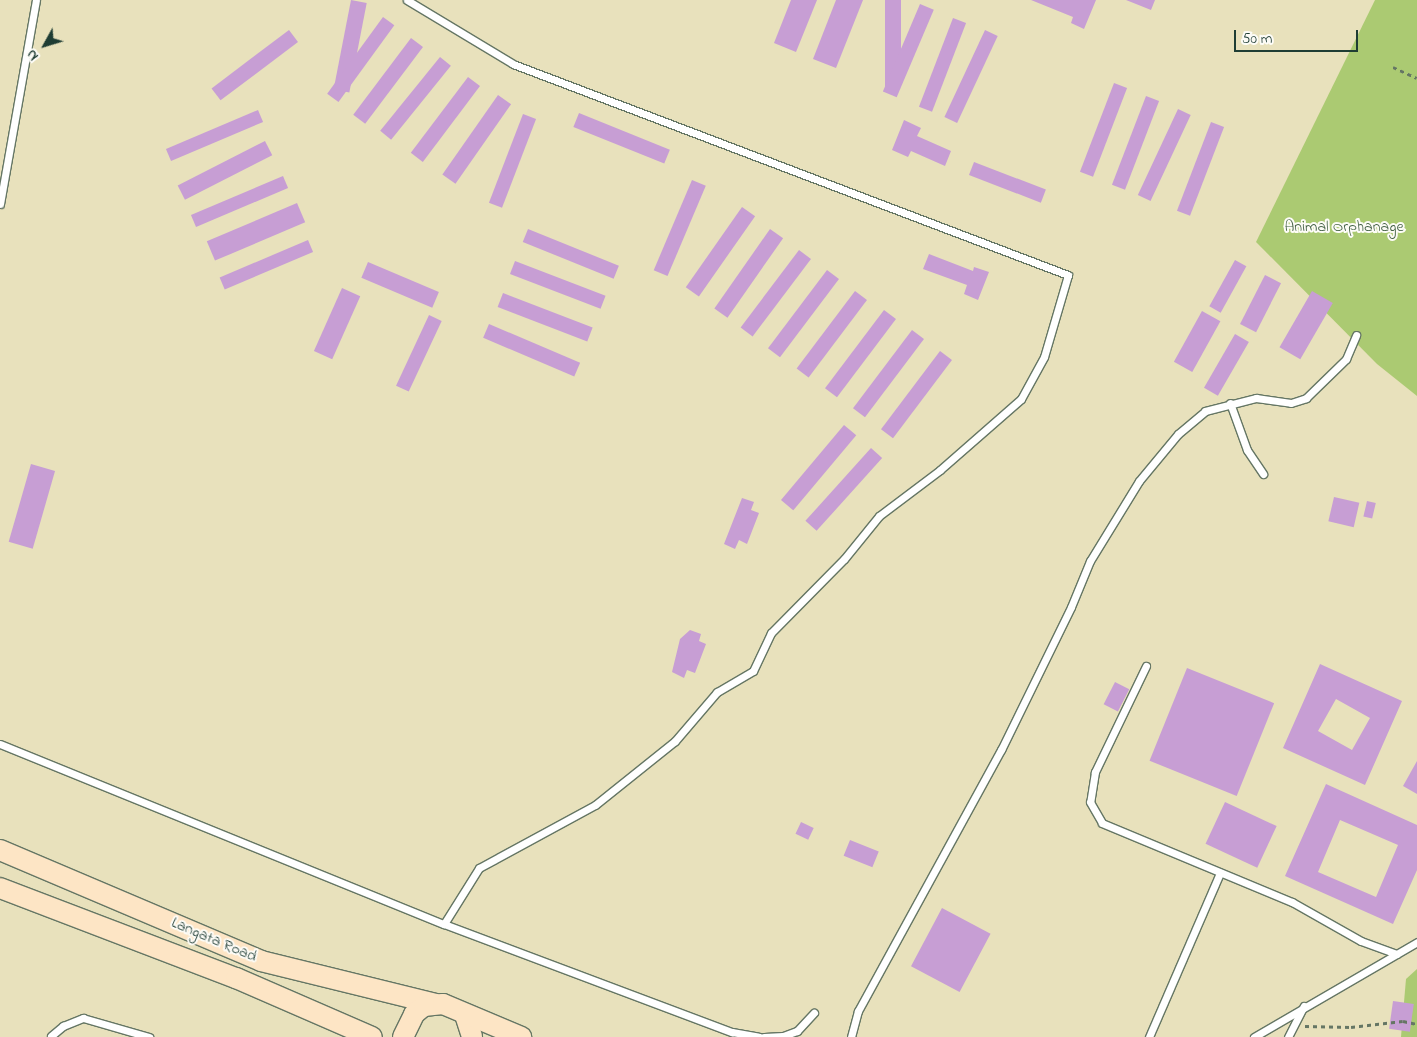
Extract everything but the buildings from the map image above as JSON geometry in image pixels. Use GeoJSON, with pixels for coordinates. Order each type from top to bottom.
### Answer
{"type":"FeatureCollection","features":[{"type":"Feature","properties":{"kind":"main road","name":"Langata Road"},"geometry":{"type":"LineString","coordinates":[[0,850],[262,961],[436,1004],[450,1005],[465,1015],[521,1037]]}},
{"type":"Feature","properties":{"kind":"main road","name":"Langata Road"},"geometry":{"type":"LineString","coordinates":[[0,888],[236,978],[332,1022]]}},
{"type":"Feature","properties":{"kind":"main road"},"geometry":{"type":"LineString","coordinates":[[403,1037],[414,1014],[424,1006],[436,1004]]}},
{"type":"Feature","properties":{"kind":"main road"},"geometry":{"type":"LineString","coordinates":[[465,1015],[472,1037]]}},
{"type":"Feature","properties":{"kind":"main road"},"geometry":{"type":"LineString","coordinates":[[332,1022],[349,1037]]}},
{"type":"Feature","properties":{"kind":"main road"},"geometry":{"type":"LineString","coordinates":[[332,1022],[372,1037]]}},
{"type":"Feature","properties":{"kind":"lane"},"geometry":{"type":"LineString","coordinates":[[0,204],[36,0]]}},
{"type":"Feature","properties":{"kind":"lane"},"geometry":{"type":"LineString","coordinates":[[407,0],[513,64],[1068,275],[1044,357],[1021,399],[940,470],[879,516],[844,559],[771,633],[753,671],[717,692],[675,741],[594,805],[480,868],[444,924]]}},
{"type":"Feature","properties":{"kind":"lane"},"geometry":{"type":"LineString","coordinates":[[851,1037],[858,1011],[1002,750],[1071,607],[1090,561],[1116,514],[1178,434],[1205,412],[1230,403],[1256,398],[1300,401],[1320,387],[1346,359],[1356,335]]}},
{"type":"Feature","properties":{"kind":"lane"},"geometry":{"type":"LineString","coordinates":[[1230,403],[1247,450],[1263,474]]}},
{"type":"Feature","properties":{"kind":"lane"},"geometry":{"type":"LineString","coordinates":[[1146,666],[1095,772],[1090,802],[1102,823],[1292,902],[1361,941],[1397,954]]}},
{"type":"Feature","properties":{"kind":"lane"},"geometry":{"type":"LineString","coordinates":[[0,744],[444,924],[732,1032],[760,1037]]}},
{"type":"Feature","properties":{"kind":"lane"},"geometry":{"type":"LineString","coordinates":[[1149,1037],[1220,873]]}},
{"type":"Feature","properties":{"kind":"lane"},"geometry":{"type":"LineString","coordinates":[[1254,1037],[1304,1006],[1417,942]]}},
{"type":"Feature","properties":{"kind":"lane"},"geometry":{"type":"LineString","coordinates":[[1288,1037],[1296,1025],[1304,1006]]}},
{"type":"Feature","properties":{"kind":"lane"},"geometry":{"type":"LineString","coordinates":[[764,1037],[783,1036],[796,1031],[814,1013]]}},
{"type":"Feature","properties":{"kind":"lane"},"geometry":{"type":"LineString","coordinates":[[51,1036],[63,1026],[84,1018],[149,1037]]}},
{"type":"Feature","properties":{"kind":"path"},"geometry":{"type":"LineString","coordinates":[[1393,67],[1417,78]]}},
{"type":"Feature","properties":{"kind":"path"},"geometry":{"type":"LineString","coordinates":[[1296,1025],[1352,1027],[1403,1021],[1417,1024]]}},
{"type":"Feature","properties":{"kind":"green space","name":"Animal Orphanage"},"geometry":{"type":"Polygon","coordinates":[[[1375,0],[1417,0],[1417,396],[1377,364],[1256,242],[1375,0]]]}},
{"type":"Feature","properties":{"kind":"green space"},"geometry":{"type":"Polygon","coordinates":[[[1417,969],[1417,1037],[1401,1037],[1406,979],[1417,969]]]}}]}
